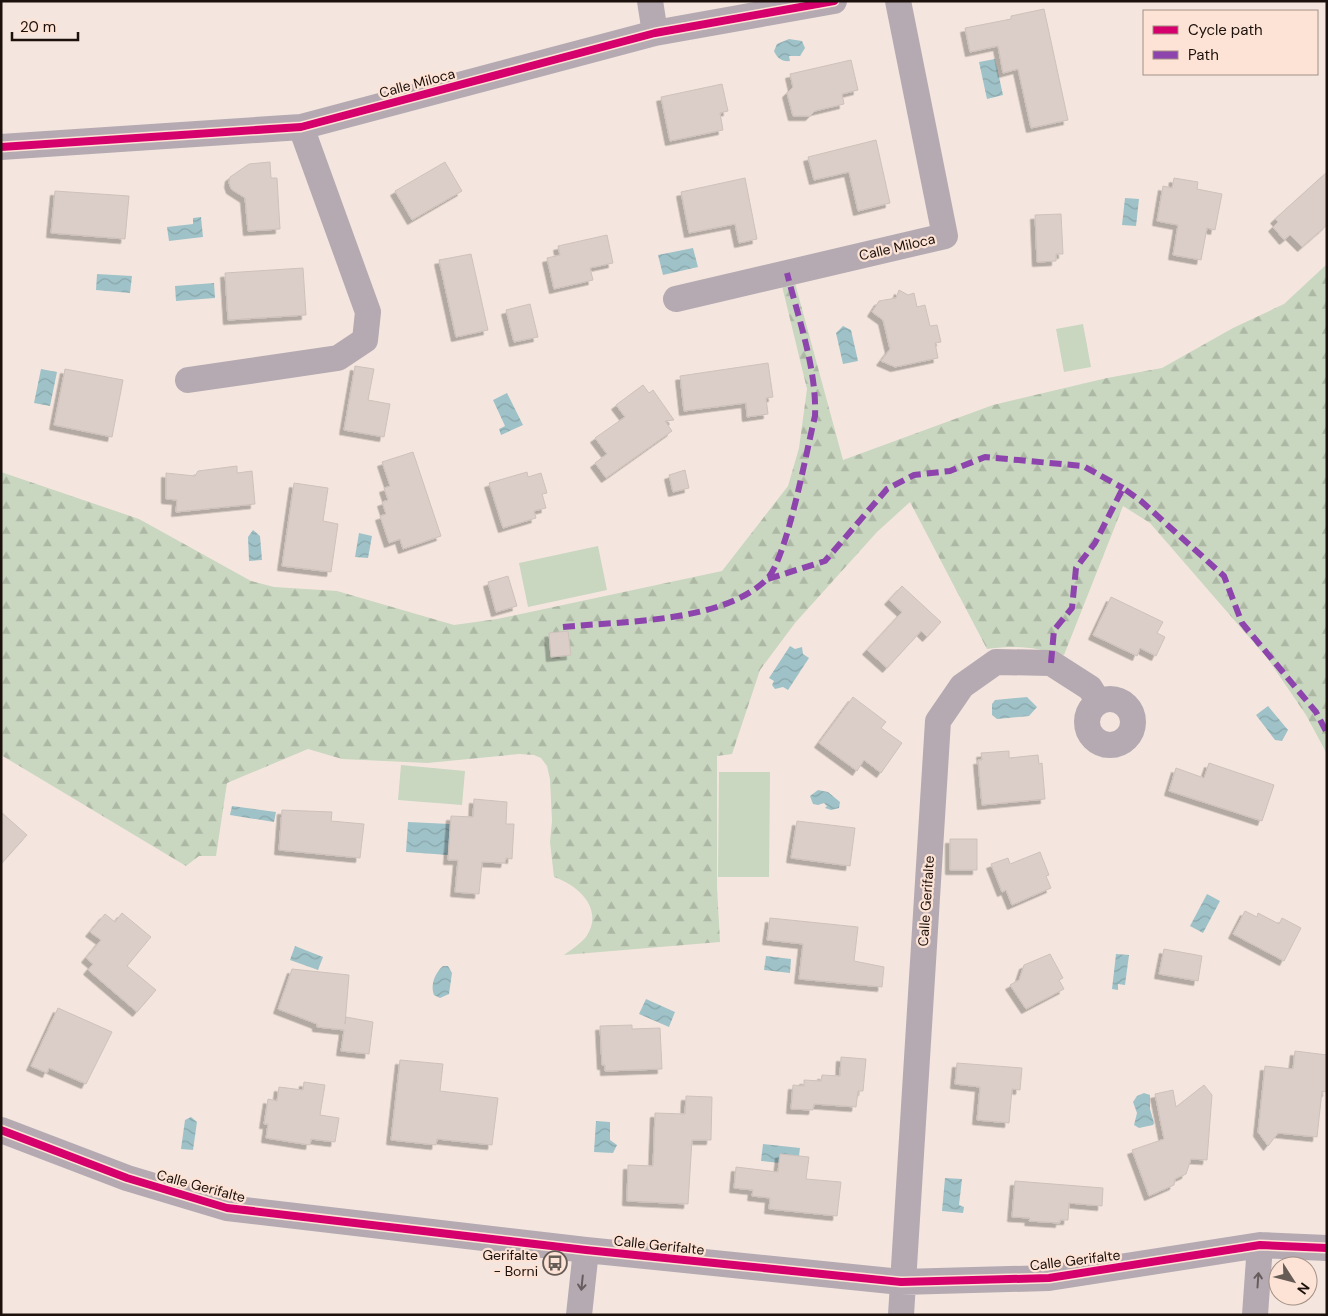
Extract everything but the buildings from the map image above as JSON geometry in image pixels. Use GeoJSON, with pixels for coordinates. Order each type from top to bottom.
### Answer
{"type":"FeatureCollection","features":[{"type":"Feature","properties":{"kind":"street"},"geometry":{"type":"LineString","coordinates":[[650,1],[656,33]]}},
{"type":"Feature","properties":{"kind":"street","name":"Calle Miloca"},"geometry":{"type":"LineString","coordinates":[[1,147],[301,127],[656,33],[834,1]]}},
{"type":"Feature","properties":{"kind":"street","name":"Calle Miloca"},"geometry":{"type":"LineString","coordinates":[[676,299],[944,236],[898,1]]}},
{"type":"Feature","properties":{"kind":"street"},"geometry":{"type":"LineString","coordinates":[[188,380],[338,358],[365,340],[368,312],[301,127]]}},
{"type":"Feature","properties":{"kind":"street","name":"Calle Gerifalte"},"geometry":{"type":"LineString","coordinates":[[900,1315],[938,721],[962,686],[996,662],[1051,663],[1090,688],[1098,701]]}},
{"type":"Feature","properties":{"kind":"street","name":"Calle Gerifalte"},"geometry":{"type":"LineString","coordinates":[[1,1130],[126,1178],[227,1208],[586,1250],[901,1282],[1050,1278],[1260,1245],[1327,1248]]}},
{"type":"Feature","properties":{"kind":"street"},"geometry":{"type":"LineString","coordinates":[[1255,1315],[1260,1245]]}},
{"type":"Feature","properties":{"kind":"street"},"geometry":{"type":"LineString","coordinates":[[579,1315],[586,1250]]}},
{"type":"Feature","properties":{"kind":"green space"},"geometry":{"type":"Polygon","coordinates":[[[1327,264],[1327,754],[1306,715],[1268,659],[1150,523],[1123,506],[1064,655],[1026,648],[987,649],[910,502],[877,532],[795,623],[760,670],[732,754],[717,756],[717,887],[720,942],[564,955],[586,937],[591,927],[591,908],[580,892],[554,877],[550,842],[552,821],[550,779],[547,766],[541,758],[534,755],[519,754],[427,763],[342,759],[308,749],[227,783],[216,856],[199,856],[186,866],[1,755],[1,472],[139,519],[251,581],[274,587],[337,591],[454,625],[497,619],[722,571],[788,486],[799,448],[807,389],[782,286],[795,283],[843,460],[993,405],[1107,378],[1162,368],[1233,328],[1284,304],[1327,264]]]}},
{"type":"Feature","properties":{"kind":"green space"},"geometry":{"type":"Polygon","coordinates":[[[1083,324],[1091,367],[1064,372],[1056,329],[1083,324]]]}},
{"type":"Feature","properties":{"kind":"green space"},"geometry":{"type":"Polygon","coordinates":[[[598,546],[607,590],[528,607],[519,563],[598,546]]]}},
{"type":"Feature","properties":{"kind":"green space"},"geometry":{"type":"Polygon","coordinates":[[[401,765],[465,771],[462,805],[398,800],[401,765]]]}},
{"type":"Feature","properties":{"kind":"green space"},"geometry":{"type":"Polygon","coordinates":[[[719,772],[770,772],[769,877],[718,877],[719,772]]]}},
{"type":"Feature","properties":{"kind":"water"},"geometry":{"type":"Polygon","coordinates":[[[789,39],[802,41],[805,48],[800,56],[789,56],[790,61],[785,61],[778,58],[774,51],[777,44],[789,39]]]}},
{"type":"Feature","properties":{"kind":"water"},"geometry":{"type":"Polygon","coordinates":[[[995,59],[1003,95],[987,99],[979,62],[995,59]]]}},
{"type":"Feature","properties":{"kind":"water"},"geometry":{"type":"Polygon","coordinates":[[[1125,198],[1139,199],[1136,226],[1122,225],[1125,198]]]}},
{"type":"Feature","properties":{"kind":"water"},"geometry":{"type":"Polygon","coordinates":[[[201,217],[203,237],[169,241],[167,227],[193,224],[193,218],[201,217]]]}},
{"type":"Feature","properties":{"kind":"water"},"geometry":{"type":"Polygon","coordinates":[[[693,248],[698,267],[663,275],[658,255],[693,248]]]}},
{"type":"Feature","properties":{"kind":"water"},"geometry":{"type":"Polygon","coordinates":[[[97,274],[132,276],[130,293],[96,290],[97,274]]]}},
{"type":"Feature","properties":{"kind":"water"},"geometry":{"type":"Polygon","coordinates":[[[214,283],[215,298],[176,301],[175,286],[214,283]]]}},
{"type":"Feature","properties":{"kind":"water"},"geometry":{"type":"Polygon","coordinates":[[[843,326],[851,330],[858,361],[843,364],[836,333],[843,326]]]}},
{"type":"Feature","properties":{"kind":"water"},"geometry":{"type":"Polygon","coordinates":[[[41,369],[57,372],[50,406],[34,403],[41,369]]]}},
{"type":"Feature","properties":{"kind":"water"},"geometry":{"type":"Polygon","coordinates":[[[507,393],[523,425],[501,435],[499,429],[505,426],[493,400],[507,393]]]}},
{"type":"Feature","properties":{"kind":"water"},"geometry":{"type":"Polygon","coordinates":[[[253,530],[260,536],[262,560],[249,561],[248,537],[253,530]]]}},
{"type":"Feature","properties":{"kind":"water"},"geometry":{"type":"Polygon","coordinates":[[[359,533],[372,536],[368,558],[355,557],[359,533]]]}},
{"type":"Feature","properties":{"kind":"water"},"geometry":{"type":"Polygon","coordinates":[[[790,646],[795,649],[802,647],[803,654],[809,658],[788,690],[783,687],[775,689],[772,685],[774,681],[769,678],[790,646]]]}},
{"type":"Feature","properties":{"kind":"water"},"geometry":{"type":"Polygon","coordinates":[[[1027,697],[1037,707],[1029,716],[997,719],[992,715],[992,704],[995,700],[1027,697]]]}},
{"type":"Feature","properties":{"kind":"water"},"geometry":{"type":"Polygon","coordinates":[[[1268,706],[1288,730],[1282,741],[1275,740],[1256,715],[1268,706]]]}},
{"type":"Feature","properties":{"kind":"water"},"geometry":{"type":"Polygon","coordinates":[[[818,790],[828,792],[840,802],[839,808],[831,810],[825,808],[827,806],[824,803],[813,804],[810,796],[818,790]]]}},
{"type":"Feature","properties":{"kind":"water"},"geometry":{"type":"Polygon","coordinates":[[[232,806],[276,812],[274,822],[230,815],[232,806]]]}},
{"type":"Feature","properties":{"kind":"water"},"geometry":{"type":"Polygon","coordinates":[[[408,822],[450,824],[448,855],[406,852],[408,822]]]}},
{"type":"Feature","properties":{"kind":"water"},"geometry":{"type":"Polygon","coordinates":[[[1207,894],[1220,901],[1203,933],[1190,926],[1207,894]]]}},
{"type":"Feature","properties":{"kind":"water"},"geometry":{"type":"Polygon","coordinates":[[[295,946],[323,957],[318,970],[290,960],[295,946]]]}},
{"type":"Feature","properties":{"kind":"water"},"geometry":{"type":"Polygon","coordinates":[[[1116,954],[1129,955],[1125,985],[1118,984],[1118,990],[1112,989],[1116,954]]]}},
{"type":"Feature","properties":{"kind":"water"},"geometry":{"type":"Polygon","coordinates":[[[766,956],[791,959],[790,973],[764,970],[766,956]]]}},
{"type":"Feature","properties":{"kind":"water"},"geometry":{"type":"Polygon","coordinates":[[[443,966],[448,966],[452,973],[449,994],[440,998],[434,995],[433,983],[443,966]]]}},
{"type":"Feature","properties":{"kind":"water"},"geometry":{"type":"Polygon","coordinates":[[[646,999],[675,1012],[669,1027],[639,1014],[646,999]]]}},
{"type":"Feature","properties":{"kind":"water"},"geometry":{"type":"Polygon","coordinates":[[[1144,1093],[1150,1095],[1150,1109],[1154,1123],[1153,1125],[1139,1128],[1134,1125],[1137,1113],[1133,1102],[1137,1096],[1144,1093]]]}},
{"type":"Feature","properties":{"kind":"water"},"geometry":{"type":"Polygon","coordinates":[[[191,1117],[197,1122],[193,1150],[181,1149],[185,1120],[191,1117]]]}},
{"type":"Feature","properties":{"kind":"water"},"geometry":{"type":"Polygon","coordinates":[[[596,1121],[610,1122],[610,1140],[617,1145],[613,1153],[594,1152],[596,1121]]]}},
{"type":"Feature","properties":{"kind":"water"},"geometry":{"type":"Polygon","coordinates":[[[763,1144],[800,1148],[799,1156],[780,1154],[779,1163],[761,1161],[763,1144]]]}},
{"type":"Feature","properties":{"kind":"water"},"geometry":{"type":"Polygon","coordinates":[[[945,1178],[962,1179],[959,1205],[964,1207],[963,1213],[942,1211],[945,1178]]]}},
{"type":"Feature","properties":{"kind":"marked path"},"geometry":{"type":"LineString","coordinates":[[563,627],[642,621],[699,612],[725,604],[748,593],[767,579],[774,568],[789,527],[815,416],[815,398],[810,362],[787,273]]}},
{"type":"Feature","properties":{"kind":"marked path"},"geometry":{"type":"LineString","coordinates":[[768,579],[825,561],[887,489],[914,475],[950,471],[985,457],[1083,466],[1123,488]]}},
{"type":"Feature","properties":{"kind":"marked path"},"geometry":{"type":"LineString","coordinates":[[1051,663],[1054,630],[1072,608],[1076,568],[1095,543],[1123,488],[1141,501],[1224,576],[1242,623],[1316,712],[1327,733]]}},
{"type":"Feature","properties":{"kind":"cycle path"},"geometry":{"type":"LineString","coordinates":[[1,147],[301,127],[655,33],[834,1]]}},
{"type":"Feature","properties":{"kind":"cycle path"},"geometry":{"type":"LineString","coordinates":[[1,1130],[127,1178],[227,1208],[586,1250],[901,1282],[1049,1278],[1260,1245],[1327,1248]]}},
{"type":"Feature","properties":{"kind":"place","name":"Gerifalte - Borni"},"geometry":{"type":"Point","coordinates":[555,1263]}}]}
